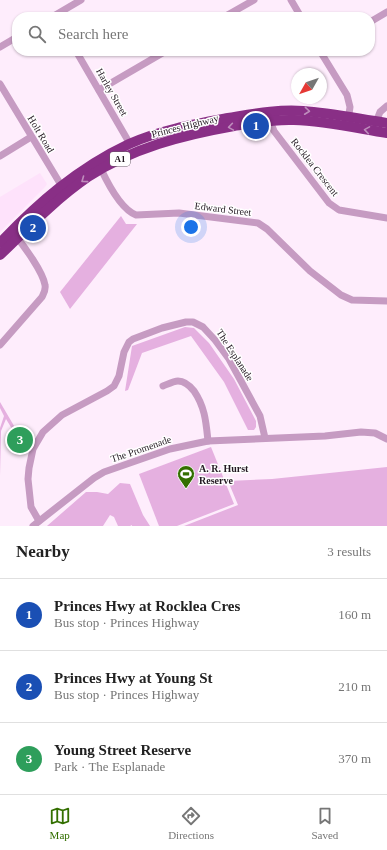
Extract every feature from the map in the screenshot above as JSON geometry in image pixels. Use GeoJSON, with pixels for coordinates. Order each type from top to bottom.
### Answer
{"type":"FeatureCollection","features":[{"type":"Feature","properties":{"kind":"highway","name":"Princes Highway"},"geometry":{"type":"LineString","coordinates":[[64,190],[101,169],[143,149],[176,138],[269,116]]}},
{"type":"Feature","properties":{"kind":"highway","name":"Princes Highway"},"geometry":{"type":"LineString","coordinates":[[0,243],[46,211],[64,190],[97,161],[130,144],[173,129],[207,122],[269,116],[306,120],[387,123]]}},
{"type":"Feature","properties":{"kind":"highway","name":"Princes Highway"},"geometry":{"type":"LineString","coordinates":[[348,122],[387,133]]}},
{"type":"Feature","properties":{"kind":"highway","name":"Princes Highway"},"geometry":{"type":"LineString","coordinates":[[0,255],[15,234]]}},
{"type":"Feature","properties":{"kind":"street"},"geometry":{"type":"LineString","coordinates":[[61,12],[81,0]]}},
{"type":"Feature","properties":{"kind":"street"},"geometry":{"type":"LineString","coordinates":[[233,12],[254,0]]}},
{"type":"Feature","properties":{"kind":"street"},"geometry":{"type":"LineString","coordinates":[[291,0],[298,12]]}},
{"type":"Feature","properties":{"kind":"street"},"geometry":{"type":"LineString","coordinates":[[375,19],[387,12]]}},
{"type":"Feature","properties":{"kind":"street"},"geometry":{"type":"LineString","coordinates":[[0,47],[12,40]]}},
{"type":"Feature","properties":{"kind":"street","name":"Harley Street"},"geometry":{"type":"LineString","coordinates":[[79,56],[130,144]]}},
{"type":"Feature","properties":{"kind":"street"},"geometry":{"type":"LineString","coordinates":[[99,90],[157,56]]}},
{"type":"Feature","properties":{"kind":"street"},"geometry":{"type":"LineString","coordinates":[[323,56],[349,102],[348,122]]}},
{"type":"Feature","properties":{"kind":"street","name":"Holt Road"},"geometry":{"type":"LineString","coordinates":[[0,84],[64,190]]}},
{"type":"Feature","properties":{"kind":"street"},"geometry":{"type":"LineString","coordinates":[[376,122],[380,112],[387,106]]}},
{"type":"Feature","properties":{"kind":"street","name":"Rocklea Crescent"},"geometry":{"type":"LineString","coordinates":[[269,116],[274,131],[329,202],[340,210],[387,218]]}},
{"type":"Feature","properties":{"kind":"street"},"geometry":{"type":"LineString","coordinates":[[0,156],[31,137]]}},
{"type":"Feature","properties":{"kind":"street","name":"Edward Street"},"geometry":{"type":"LineString","coordinates":[[101,169],[123,206],[133,214],[178,213],[258,223],[267,229],[310,271],[341,295],[352,300],[387,301]]}},
{"type":"Feature","properties":{"kind":"street"},"geometry":{"type":"LineString","coordinates":[[0,345],[42,297],[45,289],[41,275],[15,234]]}},
{"type":"Feature","properties":{"kind":"street","name":"The Esplanade"},"geometry":{"type":"LineString","coordinates":[[36,524],[31,507],[28,479],[31,458],[36,442],[49,426],[62,415],[114,386],[119,376],[124,352],[129,342],[138,336],[186,322],[193,322],[203,327],[215,340],[237,372],[260,416],[265,438]]}},
{"type":"Feature","properties":{"kind":"street"},"geometry":{"type":"LineString","coordinates":[[164,386],[184,380],[191,387],[203,406],[208,441]]}},
{"type":"Feature","properties":{"kind":"street"},"geometry":{"type":"LineString","coordinates":[[265,438],[325,436],[361,432],[375,433],[387,439]]}},
{"type":"Feature","properties":{"kind":"street","name":"The Promenade"},"geometry":{"type":"LineString","coordinates":[[36,524],[94,478],[104,472],[170,449],[208,441],[265,438]]}},
{"type":"Feature","properties":{"kind":"shaded area"},"geometry":{"type":"Polygon","coordinates":[[[40,173],[47,184],[45,187],[0,232],[0,197],[40,173]]]}},
{"type":"Feature","properties":{"kind":"shaded area"},"geometry":{"type":"Polygon","coordinates":[[[121,216],[126,224],[137,224],[70,309],[60,292],[121,216]]]}},
{"type":"Feature","properties":{"kind":"shaded area"},"geometry":{"type":"Polygon","coordinates":[[[185,327],[194,328],[209,343],[234,379],[256,421],[256,427],[254,430],[248,430],[224,382],[191,336],[142,353],[128,390],[125,391],[132,346],[185,327]]]}},
{"type":"Feature","properties":{"kind":"shaded area"},"geometry":{"type":"Polygon","coordinates":[[[0,402],[27,448],[26,452],[6,419],[1,431],[0,476],[0,428],[4,416],[0,408],[0,402]]]}},
{"type":"Feature","properties":{"kind":"shaded area","name":"A. R. Hurst Reserve"},"geometry":{"type":"Polygon","coordinates":[[[211,447],[234,504],[177,526],[159,526],[139,474],[211,447]]]}},
{"type":"Feature","properties":{"kind":"shaded area"},"geometry":{"type":"Polygon","coordinates":[[[387,467],[387,526],[184,526],[238,505],[228,481],[272,479],[387,467]]]}},
{"type":"Feature","properties":{"kind":"shaded area"},"geometry":{"type":"Polygon","coordinates":[[[120,483],[130,484],[143,515],[150,526],[118,526],[114,517],[110,515],[103,526],[47,526],[86,492],[108,494],[120,483]]]}},
{"type":"Feature","properties":{"kind":"place","name":"Princes Hwy at Rocklea Cres"},"geometry":{"type":"Point","coordinates":[256,126]}},
{"type":"Feature","properties":{"kind":"place","name":"Princes Hwy at Young St"},"geometry":{"type":"Point","coordinates":[33,228]}},
{"type":"Feature","properties":{"kind":"place","name":"Young Street Reserve"},"geometry":{"type":"Point","coordinates":[20,440]}},
{"type":"Feature","properties":{"kind":"place","name":"A. R. Hurst Reserve"},"geometry":{"type":"Point","coordinates":[186,489]}}]}
